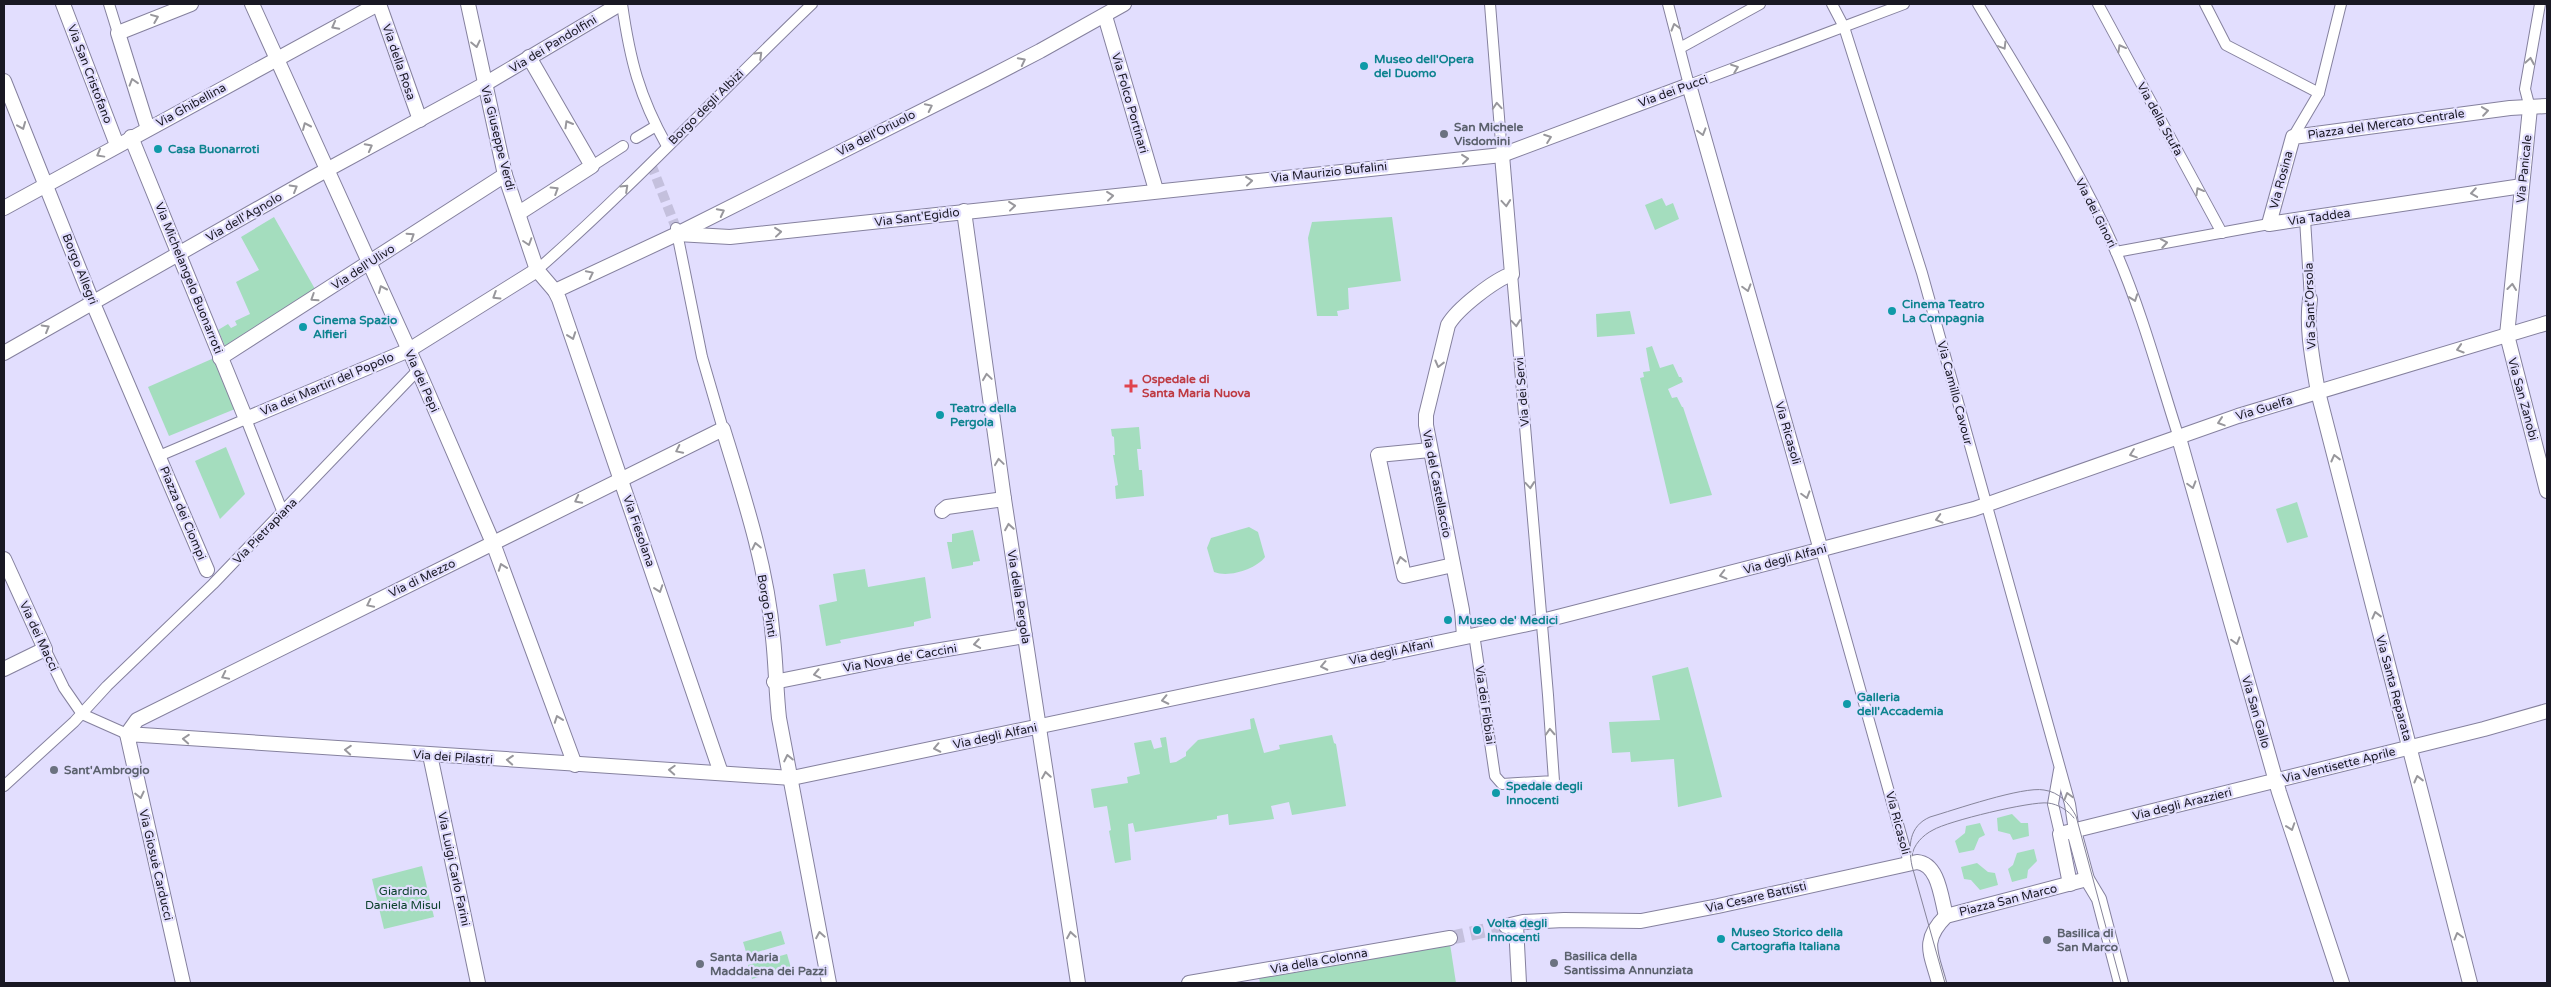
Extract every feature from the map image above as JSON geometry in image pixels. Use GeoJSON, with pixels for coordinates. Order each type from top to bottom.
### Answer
{"type":"FeatureCollection","features":[{"type":"Feature","properties":{"kind":"street","name":"Via San Cristofano"},"geometry":{"type":"LineString","coordinates":[[63,4],[117,145]]}},
{"type":"Feature","properties":{"kind":"street"},"geometry":{"type":"LineString","coordinates":[[109,4],[148,129]]}},
{"type":"Feature","properties":{"kind":"street"},"geometry":{"type":"LineString","coordinates":[[118,33],[191,4]]}},
{"type":"Feature","properties":{"kind":"street","name":"Via dei Pepi"},"geometry":{"type":"LineString","coordinates":[[252,4],[326,170],[370,262],[493,543],[576,765]]}},
{"type":"Feature","properties":{"kind":"street","name":"Via Ghibellina"},"geometry":{"type":"LineString","coordinates":[[4,208],[276,58],[379,4]]}},
{"type":"Feature","properties":{"kind":"street","name":"Via della Rosa"},"geometry":{"type":"LineString","coordinates":[[379,4],[420,120]]}},
{"type":"Feature","properties":{"kind":"street","name":"Via Giuseppe Verdi"},"geometry":{"type":"LineString","coordinates":[[468,4],[505,176],[537,270]]}},
{"type":"Feature","properties":{"kind":"street"},"geometry":{"type":"LineString","coordinates":[[621,4],[631,61],[649,112],[667,146]]}},
{"type":"Feature","properties":{"kind":"street","name":"Via dei Pandolfini"},"geometry":{"type":"LineString","coordinates":[[485,84],[621,4]]}},
{"type":"Feature","properties":{"kind":"street","name":"Borgo degli Albizi"},"geometry":{"type":"LineString","coordinates":[[537,270],[812,4]]}},
{"type":"Feature","properties":{"kind":"street","name":"Via dell'Oriuolo"},"geometry":{"type":"LineString","coordinates":[[555,291],[1032,55],[1124,4]]}},
{"type":"Feature","properties":{"kind":"street","name":"Via dei Servi"},"geometry":{"type":"LineString","coordinates":[[1490,4],[1554,781],[1502,784],[1495,776]]}},
{"type":"Feature","properties":{"kind":"street","name":"Via Ricasoli"},"geometry":{"type":"LineString","coordinates":[[1668,4],[1907,863]]}},
{"type":"Feature","properties":{"kind":"street"},"geometry":{"type":"LineString","coordinates":[[1680,48],[1760,4]]}},
{"type":"Feature","properties":{"kind":"street","name":"Via Camillo Cavour"},"geometry":{"type":"LineString","coordinates":[[1832,4],[1844,27],[1922,273],[2058,762]]}},
{"type":"Feature","properties":{"kind":"street","name":"Via dei Pucci"},"geometry":{"type":"LineString","coordinates":[[1502,155],[1904,4]]}},
{"type":"Feature","properties":{"kind":"street","name":"Via dei Ginori"},"geometry":{"type":"LineString","coordinates":[[1978,4],[2057,137],[2116,252],[2136,303],[2179,438]]}},
{"type":"Feature","properties":{"kind":"street","name":"Via della Stufa"},"geometry":{"type":"LineString","coordinates":[[2098,4],[2222,233]]}},
{"type":"Feature","properties":{"kind":"street"},"geometry":{"type":"LineString","coordinates":[[2204,4],[2226,45],[2319,93]]}},
{"type":"Feature","properties":{"kind":"street","name":"Piazza del Mercato Centrale"},"geometry":{"type":"LineString","coordinates":[[2293,137],[2319,93],[2330,56],[2340,4]]}},
{"type":"Feature","properties":{"kind":"street","name":"Via Panicale"},"geometry":{"type":"LineString","coordinates":[[2507,335],[2530,108],[2525,90],[2540,4]]}},
{"type":"Feature","properties":{"kind":"street","name":"Via Folco Portinari"},"geometry":{"type":"LineString","coordinates":[[1105,16],[1156,190]]}},
{"type":"Feature","properties":{"kind":"street"},"geometry":{"type":"LineString","coordinates":[[529,57],[592,166]]}},
{"type":"Feature","properties":{"kind":"street","name":"Borgo Allegri"},"geometry":{"type":"LineString","coordinates":[[4,81],[92,301],[159,456]]}},
{"type":"Feature","properties":{"kind":"street","name":"Via dell'Agnolo"},"geometry":{"type":"LineString","coordinates":[[4,353],[92,301],[326,170],[485,84]]}},
{"type":"Feature","properties":{"kind":"street","name":"Piazza del Mercato Centrale"},"geometry":{"type":"LineString","coordinates":[[2293,137],[2510,108],[2547,106]]}},
{"type":"Feature","properties":{"kind":"street"},"geometry":{"type":"LineString","coordinates":[[636,138],[656,126]]}},
{"type":"Feature","properties":{"kind":"street","name":"Via Michelangelo Buonarroti"},"geometry":{"type":"LineString","coordinates":[[131,137],[246,419]]}},
{"type":"Feature","properties":{"kind":"street","name":"Via Rosina"},"geometry":{"type":"LineString","coordinates":[[2269,224],[2293,137]]}},
{"type":"Feature","properties":{"kind":"street"},"geometry":{"type":"LineString","coordinates":[[518,213],[623,146]]}},
{"type":"Feature","properties":{"kind":"street","name":"Via Maurizio Bufalini"},"geometry":{"type":"LineString","coordinates":[[1156,190],[1502,155]]}},
{"type":"Feature","properties":{"kind":"street","name":"Via dell'Ulivo"},"geometry":{"type":"LineString","coordinates":[[220,358],[505,176]]}},
{"type":"Feature","properties":{"kind":"street","name":"Via Taddea"},"geometry":{"type":"LineString","coordinates":[[2116,252],[2269,224],[2522,186]]}},
{"type":"Feature","properties":{"kind":"street","name":"Via Sant'Egidio"},"geometry":{"type":"LineString","coordinates":[[677,231],[730,237],[1156,190]]}},
{"type":"Feature","properties":{"kind":"street","name":"Via della Pergola"},"geometry":{"type":"LineString","coordinates":[[964,211],[1004,499],[1078,983]]}},
{"type":"Feature","properties":{"kind":"street","name":"Via Sant'Orsola"},"geometry":{"type":"LineString","coordinates":[[2305,219],[2310,299],[2308,312],[2318,392]]}},
{"type":"Feature","properties":{"kind":"street","name":"Borgo Pinti"},"geometry":{"type":"LineString","coordinates":[[677,231],[702,357],[751,524],[767,598],[774,638],[774,682],[829,983]]}},
{"type":"Feature","properties":{"kind":"street"},"geometry":{"type":"LineString","coordinates":[[409,350],[537,270],[555,291]]}},
{"type":"Feature","properties":{"kind":"street","name":"Via del Castellaccio"},"geometry":{"type":"LineString","coordinates":[[1469,635],[1430,450],[1426,415],[1448,325],[1452,317],[1494,283],[1512,274]]}},
{"type":"Feature","properties":{"kind":"street","name":"Via Fiesolana"},"geometry":{"type":"LineString","coordinates":[[555,291],[622,478],[721,773]]}},
{"type":"Feature","properties":{"kind":"street","name":"Via Guelfa"},"geometry":{"type":"LineString","coordinates":[[1986,506],[2238,416],[2547,323]]}},
{"type":"Feature","properties":{"kind":"street","name":"Via San Zanobi"},"geometry":{"type":"LineString","coordinates":[[2507,335],[2547,491]]}},
{"type":"Feature","properties":{"kind":"street","name":"Via dei Martiri del Popolo"},"geometry":{"type":"LineString","coordinates":[[246,419],[409,350]]}},
{"type":"Feature","properties":{"kind":"street","name":"Via Pietrapiana"},"geometry":{"type":"LineString","coordinates":[[4,786],[213,584],[418,370]]}},
{"type":"Feature","properties":{"kind":"street","name":"Via Santa Reparata"},"geometry":{"type":"LineString","coordinates":[[2318,392],[2470,983]]}},
{"type":"Feature","properties":{"kind":"street"},"geometry":{"type":"LineString","coordinates":[[246,419],[282,513]]}},
{"type":"Feature","properties":{"kind":"street","name":"Piazza dei Ciompi"},"geometry":{"type":"LineString","coordinates":[[213,584],[159,456],[246,419]]}},
{"type":"Feature","properties":{"kind":"street","name":"Via di Mezzo"},"geometry":{"type":"LineString","coordinates":[[128,741],[137,720],[723,429]]}},
{"type":"Feature","properties":{"kind":"street","name":"Via San Gallo"},"geometry":{"type":"LineString","coordinates":[[2179,438],[2276,781],[2342,983]]}},
{"type":"Feature","properties":{"kind":"street"},"geometry":{"type":"LineString","coordinates":[[1430,450],[1378,455],[1404,576],[1453,565]]}},
{"type":"Feature","properties":{"kind":"street"},"geometry":{"type":"LineString","coordinates":[[942,511],[947,507],[1004,499]]}},
{"type":"Feature","properties":{"kind":"street","name":"Via degli Alfani"},"geometry":{"type":"LineString","coordinates":[[792,778],[1542,621],[1986,506]]}},
{"type":"Feature","properties":{"kind":"street","name":"Via dei Macci"},"geometry":{"type":"LineString","coordinates":[[4,559],[78,716]]}},
{"type":"Feature","properties":{"kind":"street","name":"Via dei Fibbiai"},"geometry":{"type":"LineString","coordinates":[[1469,635],[1495,776]]}},
{"type":"Feature","properties":{"kind":"street","name":"Via Nova de' Caccini"},"geometry":{"type":"LineString","coordinates":[[774,682],[899,657],[1025,636]]}},
{"type":"Feature","properties":{"kind":"street"},"geometry":{"type":"LineString","coordinates":[[4,669],[45,649]]}},
{"type":"Feature","properties":{"kind":"street","name":"Via Ventisette Aprile"},"geometry":{"type":"LineString","coordinates":[[2276,781],[2547,711]]}},
{"type":"Feature","properties":{"kind":"street"},"geometry":{"type":"LineString","coordinates":[[78,716],[128,741]]}},
{"type":"Feature","properties":{"kind":"street","name":"Via dei Pilastri"},"geometry":{"type":"LineString","coordinates":[[128,741],[430,755],[792,778]]}},
{"type":"Feature","properties":{"kind":"street","name":"Via Giosuè Carducci"},"geometry":{"type":"LineString","coordinates":[[128,741],[183,983]]}},
{"type":"Feature","properties":{"kind":"street","name":"Via Luigi Carlo Farini"},"geometry":{"type":"LineString","coordinates":[[430,755],[478,983]]}},
{"type":"Feature","properties":{"kind":"street","name":"Piazza San Marco"},"geometry":{"type":"LineString","coordinates":[[2058,762],[2070,804],[2074,831],[2088,879],[2097,894],[2121,983]]}},
{"type":"Feature","properties":{"kind":"street","name":"Piazza San Marco"},"geometry":{"type":"LineString","coordinates":[[2058,762],[2053,804],[2074,831],[2070,884]]}},
{"type":"Feature","properties":{"kind":"street","name":"Via degli Arazzieri"},"geometry":{"type":"LineString","coordinates":[[2074,831],[2276,781]]}},
{"type":"Feature","properties":{"kind":"street","name":"Piazza San Marco"},"geometry":{"type":"LineString","coordinates":[[1907,863],[1921,862],[1932,870],[1946,916]]}},
{"type":"Feature","properties":{"kind":"street","name":"Via Cesare Battisti"},"geometry":{"type":"LineString","coordinates":[[1519,983],[1511,925],[1607,919],[1619,922],[1653,919],[1907,863]]}},
{"type":"Feature","properties":{"kind":"street","name":"Piazza San Marco"},"geometry":{"type":"LineString","coordinates":[[1939,983],[1930,948],[1932,931],[1946,916],[2088,879]]}},
{"type":"Feature","properties":{"kind":"street","name":"Via della Colonna"},"geometry":{"type":"LineString","coordinates":[[1189,983],[1450,938]]}},
{"type":"Feature","properties":{"kind":"green space"},"geometry":{"type":"Polygon","coordinates":[[[1662,198],[1666,206],[1673,203],[1679,219],[1655,230],[1645,205],[1662,198]]]}},
{"type":"Feature","properties":{"kind":"green space"},"geometry":{"type":"Polygon","coordinates":[[[274,217],[315,289],[226,348],[218,330],[228,324],[231,328],[237,325],[235,321],[250,314],[236,282],[259,270],[241,237],[274,217]]]}},
{"type":"Feature","properties":{"kind":"green space"},"geometry":{"type":"Polygon","coordinates":[[[1392,217],[1401,281],[1348,288],[1349,309],[1337,311],[1338,316],[1317,316],[1308,238],[1312,222],[1392,217]]]}},
{"type":"Feature","properties":{"kind":"green space"},"geometry":{"type":"Polygon","coordinates":[[[1630,311],[1635,334],[1597,337],[1596,314],[1630,311]]]}},
{"type":"Feature","properties":{"kind":"green space"},"geometry":{"type":"Polygon","coordinates":[[[1652,346],[1660,368],[1673,364],[1679,377],[1681,377],[1683,382],[1668,389],[1672,398],[1677,397],[1683,407],[1712,495],[1670,504],[1640,378],[1644,377],[1643,372],[1650,371],[1646,348],[1652,346]]]}},
{"type":"Feature","properties":{"kind":"green space"},"geometry":{"type":"Polygon","coordinates":[[[214,358],[235,409],[169,436],[148,387],[214,358]]]}},
{"type":"Feature","properties":{"kind":"green space"},"geometry":{"type":"Polygon","coordinates":[[[1139,427],[1141,449],[1137,449],[1139,470],[1142,470],[1144,496],[1116,499],[1115,486],[1118,485],[1113,455],[1115,455],[1114,437],[1112,436],[1111,429],[1139,427]]]}},
{"type":"Feature","properties":{"kind":"green space"},"geometry":{"type":"Polygon","coordinates":[[[226,447],[245,494],[220,519],[195,461],[226,447]]]}},
{"type":"Feature","properties":{"kind":"green space"},"geometry":{"type":"Polygon","coordinates":[[[2297,502],[2308,537],[2287,543],[2276,509],[2297,502]]]}},
{"type":"Feature","properties":{"kind":"green space"},"geometry":{"type":"Polygon","coordinates":[[[1249,527],[1258,532],[1265,557],[1249,569],[1227,574],[1214,572],[1207,548],[1211,538],[1249,527]]]}},
{"type":"Feature","properties":{"kind":"green space"},"geometry":{"type":"Polygon","coordinates":[[[973,530],[980,561],[973,562],[973,565],[952,569],[947,542],[952,542],[952,534],[973,530]]]}},
{"type":"Feature","properties":{"kind":"green space"},"geometry":{"type":"Polygon","coordinates":[[[865,569],[868,587],[925,577],[931,618],[914,622],[914,626],[840,640],[841,643],[826,646],[819,605],[837,601],[833,574],[865,569]]]}},
{"type":"Feature","properties":{"kind":"green space"},"geometry":{"type":"Polygon","coordinates":[[[1688,667],[1722,797],[1678,807],[1674,759],[1631,762],[1630,752],[1612,753],[1609,722],[1660,720],[1652,676],[1688,667]]]}},
{"type":"Feature","properties":{"kind":"green space"},"geometry":{"type":"Polygon","coordinates":[[[1254,718],[1264,753],[1280,749],[1279,745],[1332,735],[1336,744],[1346,806],[1292,815],[1289,802],[1271,806],[1274,819],[1229,825],[1228,814],[1217,816],[1217,819],[1135,832],[1133,823],[1128,824],[1131,860],[1115,863],[1107,806],[1094,808],[1091,789],[1128,783],[1127,777],[1140,774],[1134,743],[1151,740],[1154,749],[1162,747],[1160,738],[1166,737],[1170,763],[1176,762],[1186,756],[1186,752],[1198,740],[1251,729],[1250,719],[1254,718]]]}},
{"type":"Feature","properties":{"kind":"green space"},"geometry":{"type":"Polygon","coordinates":[[[2012,814],[2021,823],[2028,823],[2029,836],[2013,840],[2010,834],[1998,831],[1997,818],[2012,814]]]}},
{"type":"Feature","properties":{"kind":"green space"},"geometry":{"type":"Polygon","coordinates":[[[1980,823],[1985,835],[1979,838],[1974,850],[1959,853],[1955,841],[1965,833],[1966,826],[1980,823]]]}},
{"type":"Feature","properties":{"kind":"green space"},"geometry":{"type":"Polygon","coordinates":[[[2034,849],[2037,861],[2028,870],[2027,878],[2012,882],[2008,869],[2013,865],[2017,853],[2034,849]]]}},
{"type":"Feature","properties":{"kind":"green space"},"geometry":{"type":"Polygon","coordinates":[[[1977,863],[1988,872],[1995,873],[1998,885],[1980,890],[1971,880],[1964,879],[1961,867],[1977,863]]]}},
{"type":"Feature","properties":{"kind":"green space","name":"Giardino Daniela Misul"},"geometry":{"type":"Polygon","coordinates":[[[422,866],[434,917],[384,929],[372,879],[422,866]]]}},
{"type":"Feature","properties":{"kind":"green space"},"geometry":{"type":"Polygon","coordinates":[[[781,931],[785,944],[747,955],[743,942],[781,931]]]}},
{"type":"Feature","properties":{"kind":"green space"},"geometry":{"type":"Polygon","coordinates":[[[1450,944],[1456,983],[1260,983],[1259,978],[1450,944]]]}},
{"type":"Feature","properties":{"kind":"green space"},"geometry":{"type":"Polygon","coordinates":[[[787,954],[791,968],[752,979],[748,965],[787,954]]]}},
{"type":"Feature","properties":{"kind":"tunnel"},"geometry":{"type":"LineString","coordinates":[[651,164],[676,228]]}},
{"type":"Feature","properties":{"kind":"tunnel"},"geometry":{"type":"LineString","coordinates":[[1450,938],[1506,926]]}},
{"type":"Feature","properties":{"kind":"tram line"},"geometry":{"type":"LineString","coordinates":[[1945,983],[1912,866],[1910,844],[1914,831],[1923,821],[1930,817],[2005,795],[2034,790],[2049,791],[2059,796],[2067,803],[2076,816],[2121,983]]}},
{"type":"Feature","properties":{"kind":"tram line"},"geometry":{"type":"LineString","coordinates":[[1912,856],[1914,848],[1919,841],[1933,830],[1990,812],[2025,805],[2048,803],[2063,808],[2074,818]]}},
{"type":"Feature","properties":{"kind":"place","name":"Museo dell'Opera del Duomo"},"geometry":{"type":"Point","coordinates":[1364,66]}},
{"type":"Feature","properties":{"kind":"place","name":"San Michele Visdomini"},"geometry":{"type":"Point","coordinates":[1444,134]}},
{"type":"Feature","properties":{"kind":"place","name":"Casa Buonarroti"},"geometry":{"type":"Point","coordinates":[158,149]}},
{"type":"Feature","properties":{"kind":"place","name":"Cinema Teatro La Compagnia"},"geometry":{"type":"Point","coordinates":[1892,311]}},
{"type":"Feature","properties":{"kind":"place","name":"Cinema Spazio Alfieri"},"geometry":{"type":"Point","coordinates":[303,327]}},
{"type":"Feature","properties":{"kind":"place","name":"Ospedale di Santa Maria Nuova"},"geometry":{"type":"Point","coordinates":[1131,386]}},
{"type":"Feature","properties":{"kind":"place","name":"Teatro della Pergola"},"geometry":{"type":"Point","coordinates":[940,415]}},
{"type":"Feature","properties":{"kind":"place","name":"Museo de' Medici"},"geometry":{"type":"Point","coordinates":[1448,620]}},
{"type":"Feature","properties":{"kind":"place","name":"Galleria dell'Accademia"},"geometry":{"type":"Point","coordinates":[1847,704]}},
{"type":"Feature","properties":{"kind":"place","name":"Sant'Ambrogio"},"geometry":{"type":"Point","coordinates":[54,770]}},
{"type":"Feature","properties":{"kind":"place","name":"Spedale degli Innocenti"},"geometry":{"type":"Point","coordinates":[1496,793]}},
{"type":"Feature","properties":{"kind":"place","name":"Volta degli Innocenti"},"geometry":{"type":"Point","coordinates":[1477,930]}},
{"type":"Feature","properties":{"kind":"place","name":"Museo Storico della Cartografia Italiana"},"geometry":{"type":"Point","coordinates":[1721,939]}},
{"type":"Feature","properties":{"kind":"place","name":"Basilica di San Marco"},"geometry":{"type":"Point","coordinates":[2047,940]}},
{"type":"Feature","properties":{"kind":"place","name":"Basilica della Santissima Annunziata"},"geometry":{"type":"Point","coordinates":[1554,963]}},
{"type":"Feature","properties":{"kind":"place","name":"Santa Maria Maddalena dei Pazzi"},"geometry":{"type":"Point","coordinates":[700,964]}}]}
